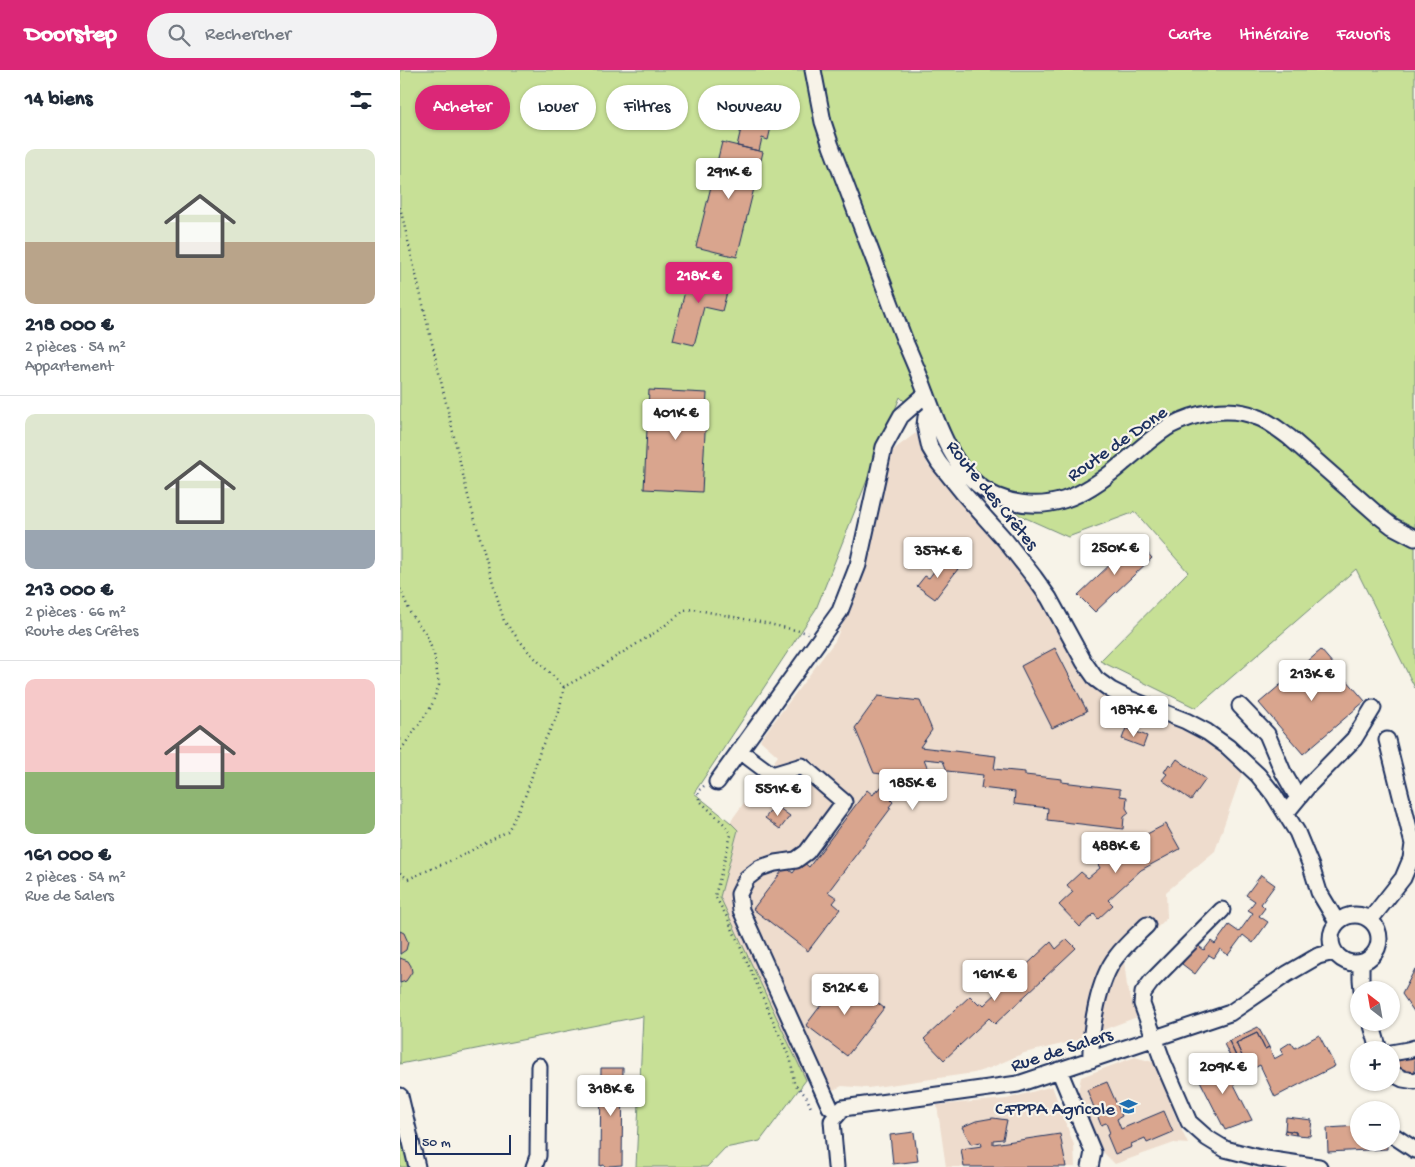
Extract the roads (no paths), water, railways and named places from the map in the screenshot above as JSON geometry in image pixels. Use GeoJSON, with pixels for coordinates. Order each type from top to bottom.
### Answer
{"type":"FeatureCollection","features":[{"type":"Feature","properties":{"kind":"street"},"geometry":{"type":"LineString","coordinates":[[813,70],[820,107],[831,146],[932,412]]}},
{"type":"Feature","properties":{"kind":"street"},"geometry":{"type":"LineString","coordinates":[[717,782],[840,611],[858,565],[884,447],[901,416],[926,394]]}},
{"type":"Feature","properties":{"kind":"street","name":"Route de Done"},"geometry":{"type":"LineString","coordinates":[[932,412],[953,456],[962,469],[983,489],[994,496],[1038,505],[1062,501],[1089,489],[1152,438],[1178,422],[1204,413],[1235,411],[1247,413],[1273,425],[1379,516],[1392,526],[1415,538]]}},
{"type":"Feature","properties":{"kind":"street","name":"Route des Crêtes"},"geometry":{"type":"LineString","coordinates":[[932,412],[926,417],[925,425],[930,448],[939,463],[1034,577],[1049,598],[1076,651],[1096,679],[1126,698],[1186,721],[1207,732],[1228,747],[1258,775],[1286,813],[1297,832],[1304,846],[1319,892],[1337,922]]}},
{"type":"Feature","properties":{"kind":"street"},"geometry":{"type":"LineString","coordinates":[[1240,706],[1266,734],[1283,772],[1298,798]]}},
{"type":"Feature","properties":{"kind":"street"},"geometry":{"type":"LineString","coordinates":[[1286,813],[1309,784],[1354,739],[1373,708]]}},
{"type":"Feature","properties":{"kind":"street"},"geometry":{"type":"LineString","coordinates":[[1370,920],[1403,878],[1411,859],[1413,844],[1387,740]]}},
{"type":"Feature","properties":{"kind":"street"},"geometry":{"type":"LineString","coordinates":[[740,751],[772,775],[802,766],[844,802],[807,852],[796,860],[775,863],[760,868],[746,878],[739,894],[741,910],[830,1107]]}},
{"type":"Feature","properties":{"kind":"street"},"geometry":{"type":"LineString","coordinates":[[1222,910],[1151,982],[1143,993],[1142,1004],[1189,1122],[1207,1138],[1225,1149],[1260,1158],[1319,1167]]}},
{"type":"Feature","properties":{"kind":"street"},"geometry":{"type":"LineString","coordinates":[[1351,915],[1364,916],[1370,920],[1378,931],[1378,946],[1374,954],[1368,959],[1355,963],[1346,962],[1340,958],[1334,952],[1330,936],[1337,922],[1351,915]]}},
{"type":"Feature","properties":{"kind":"street"},"geometry":{"type":"LineString","coordinates":[[1091,1060],[1091,1035],[1106,974],[1117,956],[1147,925]]}},
{"type":"Feature","properties":{"kind":"street","name":"Rue de Salers"},"geometry":{"type":"LineString","coordinates":[[836,1167],[832,1121],[843,1108],[1018,1084],[1230,1013],[1287,974],[1318,956],[1334,952]]}},
{"type":"Feature","properties":{"kind":"street"},"geometry":{"type":"LineString","coordinates":[[1361,962],[1361,981]]}},
{"type":"Feature","properties":{"kind":"street"},"geometry":{"type":"LineString","coordinates":[[1400,1051],[1415,1048]]}},
{"type":"Feature","properties":{"kind":"street"},"geometry":{"type":"LineString","coordinates":[[534,1167],[538,1156],[539,1066]]}},
{"type":"Feature","properties":{"kind":"street"},"geometry":{"type":"LineString","coordinates":[[1059,1070],[1093,1152],[1090,1167]]}},
{"type":"Feature","properties":{"kind":"street"},"geometry":{"type":"LineString","coordinates":[[1400,1078],[1415,1080]]}},
{"type":"Feature","properties":{"kind":"street"},"geometry":{"type":"LineString","coordinates":[[400,1096],[417,1167]]}},
{"type":"Feature","properties":{"kind":"street"},"geometry":{"type":"LineString","coordinates":[[1400,1140],[1415,1150]]}},
{"type":"Feature","properties":{"kind":"place","name":"CFPPA Agricole"},"geometry":{"type":"Point","coordinates":[1129,1107]}}]}
